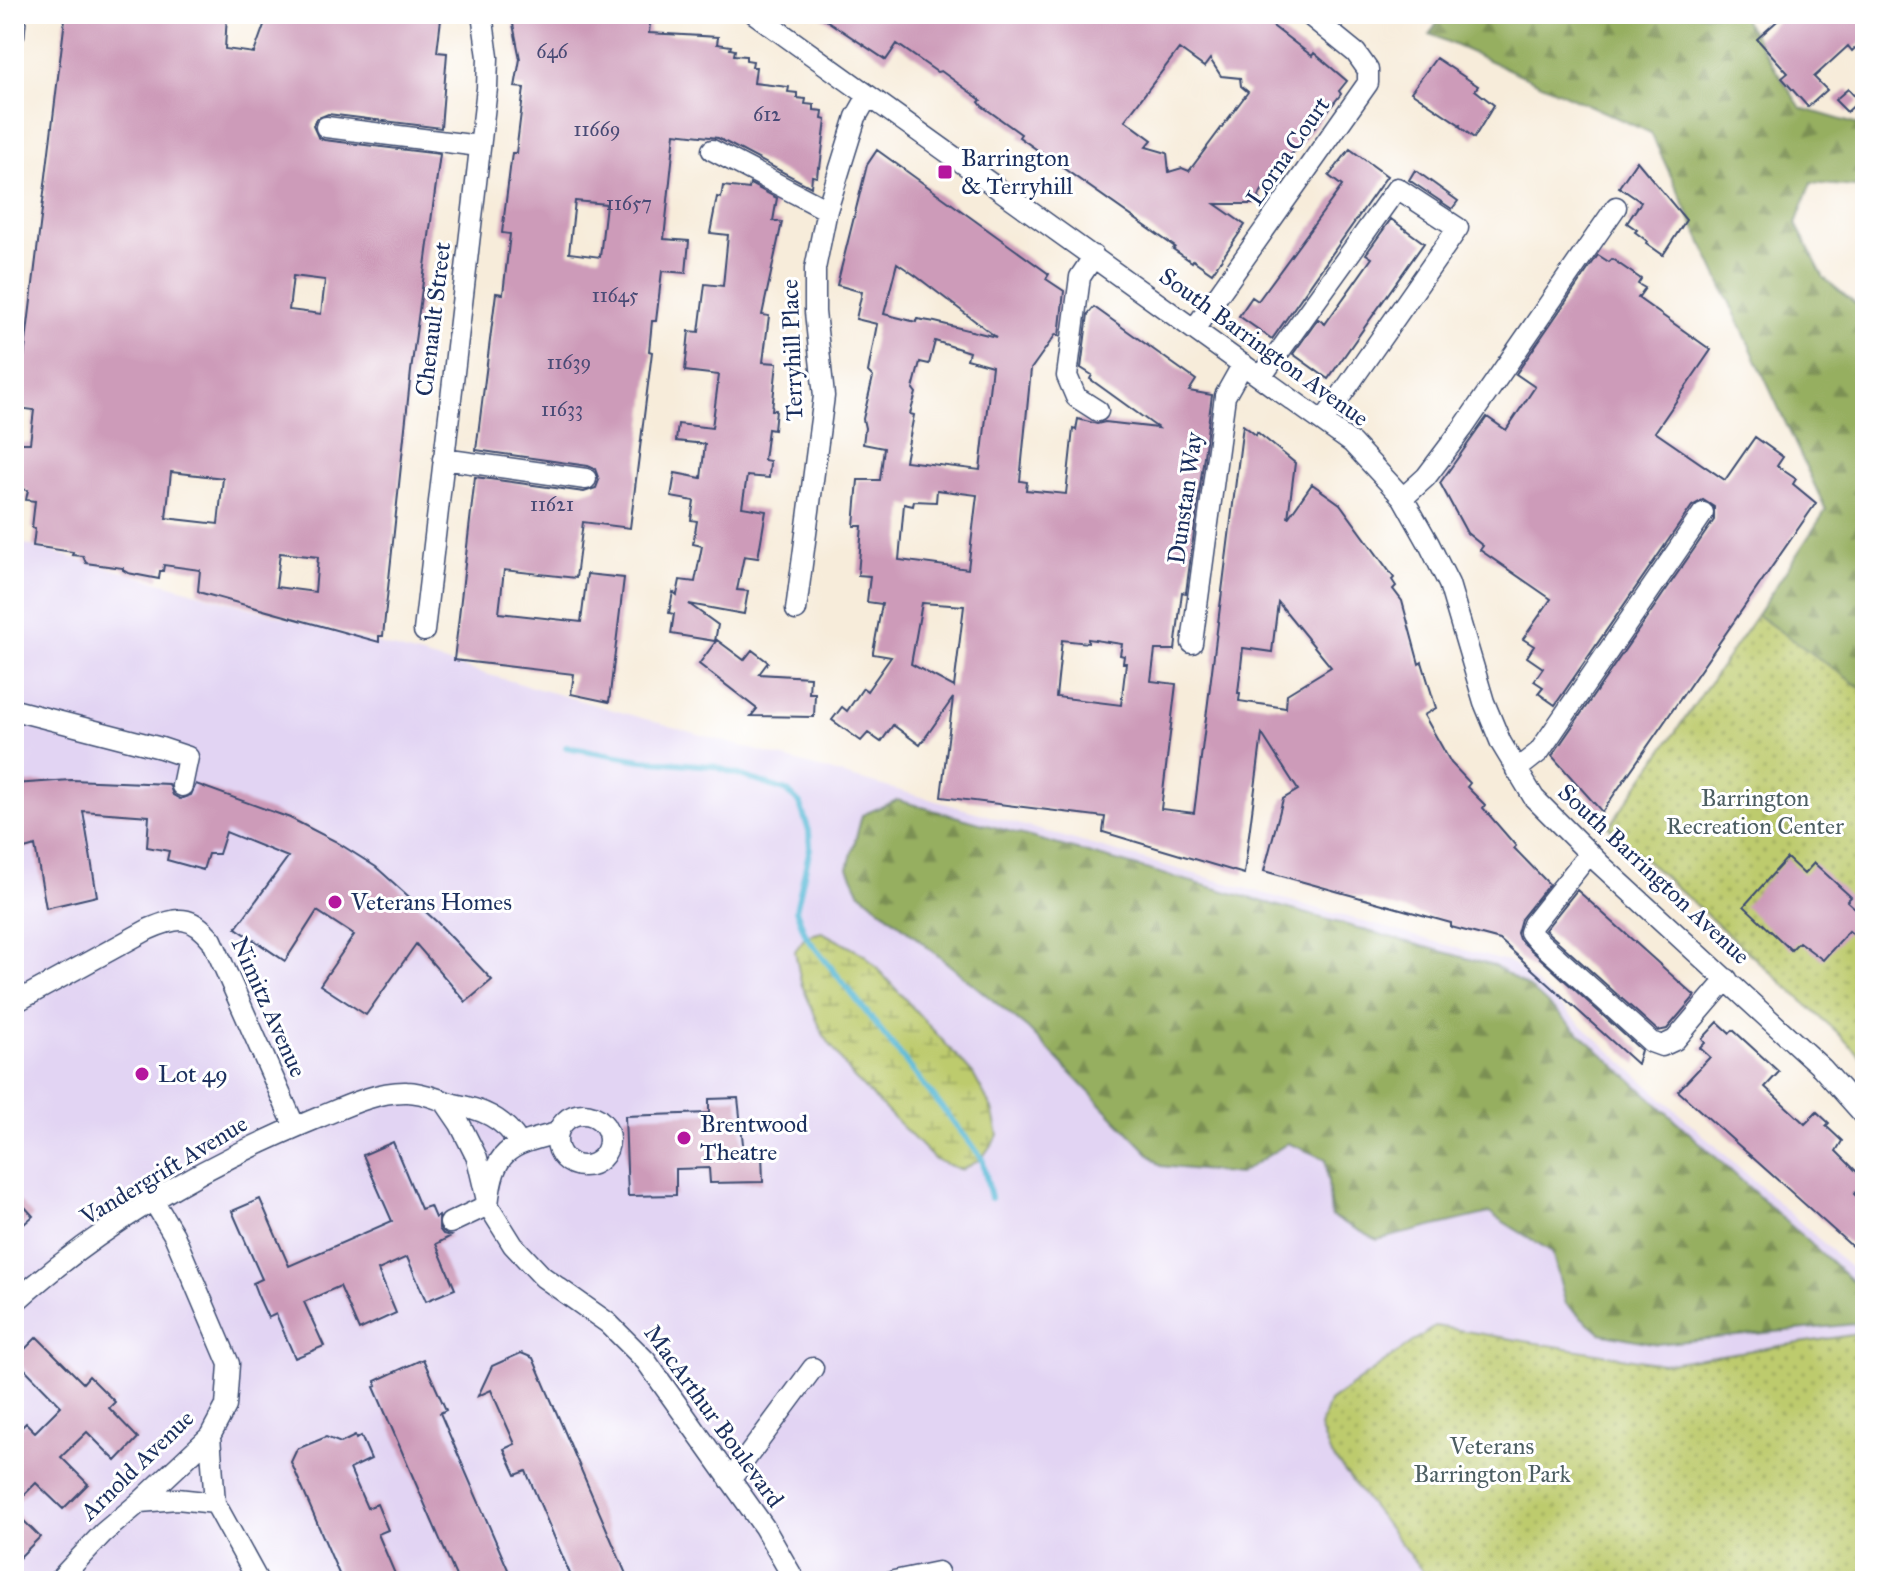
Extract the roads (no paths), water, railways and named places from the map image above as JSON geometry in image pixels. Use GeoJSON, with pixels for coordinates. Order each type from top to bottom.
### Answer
{"type":"FeatureCollection","features":[{"type":"Feature","properties":{"kind":"street"},"geometry":{"type":"LineString","coordinates":[[14,35],[16,14]]}},
{"type":"Feature","properties":{"kind":"street","name":"Chenault Street"},"geometry":{"type":"LineString","coordinates":[[424,631],[488,57],[482,14]]}},
{"type":"Feature","properties":{"kind":"street","name":"South Barrington Avenue"},"geometry":{"type":"LineString","coordinates":[[755,14],[1352,443],[1403,498],[1449,584],[1484,702],[1501,743],[1534,798],[1589,854],[1822,1068],[1865,1116]]}},
{"type":"Feature","properties":{"kind":"street","name":"Lorna Court"},"geometry":{"type":"LineString","coordinates":[[1195,328],[1368,83],[1368,70],[1356,53],[1308,14]]}},
{"type":"Feature","properties":{"kind":"street","name":"Terryhill Place"},"geometry":{"type":"LineString","coordinates":[[796,610],[824,396],[814,294],[815,269],[827,210],[856,117],[868,96]]}},
{"type":"Feature","properties":{"kind":"street"},"geometry":{"type":"LineString","coordinates":[[326,127],[479,146]]}},
{"type":"Feature","properties":{"kind":"street"},"geometry":{"type":"LineString","coordinates":[[712,150],[827,210]]}},
{"type":"Feature","properties":{"kind":"street"},"geometry":{"type":"LineString","coordinates":[[1261,377],[1397,188],[1458,228],[1324,420]]}},
{"type":"Feature","properties":{"kind":"street"},"geometry":{"type":"LineString","coordinates":[[1403,498],[1426,477],[1463,428],[1616,207]]}},
{"type":"Feature","properties":{"kind":"street"},"geometry":{"type":"LineString","coordinates":[[1094,256],[1080,277],[1067,376],[1076,397],[1098,411]]}},
{"type":"Feature","properties":{"kind":"street","name":"Dunstan Way"},"geometry":{"type":"LineString","coordinates":[[1192,643],[1225,396],[1243,364]]}},
{"type":"Feature","properties":{"kind":"street"},"geometry":{"type":"LineString","coordinates":[[443,459],[586,479]]}},
{"type":"Feature","properties":{"kind":"street"},"geometry":{"type":"LineString","coordinates":[[1516,770],[1539,752],[1703,513]]}},
{"type":"Feature","properties":{"kind":"street"},"geometry":{"type":"LineString","coordinates":[[14,710],[188,757],[182,786]]}},
{"type":"Feature","properties":{"kind":"street"},"geometry":{"type":"LineString","coordinates":[[1589,854],[1533,924],[1530,932],[1534,937],[1651,1042],[1662,1046],[1675,1040],[1727,979]]}},
{"type":"Feature","properties":{"kind":"street","name":"Nimitz Avenue"},"geometry":{"type":"LineString","coordinates":[[14,1003],[149,929],[172,919],[190,920],[212,940],[295,1127]]}},
{"type":"Feature","properties":{"kind":"street","name":"Vandergrift Avenue"},"geometry":{"type":"LineString","coordinates":[[14,1303],[61,1264],[153,1200],[245,1148],[385,1094],[408,1091],[493,1116],[511,1130],[519,1143]]}},
{"type":"Feature","properties":{"kind":"street","name":"MacArthur Boulevard"},"geometry":{"type":"LineString","coordinates":[[445,1102],[477,1158],[488,1205],[513,1245],[543,1277],[625,1337],[646,1361],[764,1527],[795,1581]]}},
{"type":"Feature","properties":{"kind":"street"},"geometry":{"type":"LineString","coordinates":[[450,1223],[488,1205],[491,1176],[497,1164],[519,1143],[557,1133]]}},
{"type":"Feature","properties":{"kind":"street","name":"Arnold Avenue"},"geometry":{"type":"LineString","coordinates":[[58,1581],[103,1533],[210,1436],[226,1406],[229,1364],[174,1235],[153,1200]]}},
{"type":"Feature","properties":{"kind":"street"},"geometry":{"type":"LineString","coordinates":[[730,1480],[813,1368]]}},
{"type":"Feature","properties":{"kind":"street"},"geometry":{"type":"LineString","coordinates":[[210,1436],[215,1503],[258,1581]]}},
{"type":"Feature","properties":{"kind":"street"},"geometry":{"type":"LineString","coordinates":[[140,1502],[177,1499],[215,1503]]}},
{"type":"Feature","properties":{"kind":"street"},"geometry":{"type":"LineString","coordinates":[[894,1581],[938,1572]]}},
{"type":"Feature","properties":{"kind":"waterway"},"geometry":{"type":"LineString","coordinates":[[566,747],[641,760],[713,766],[787,791],[800,804],[809,831],[810,848],[796,910],[806,936],[982,1158],[991,1198]]}},
{"type":"Feature","properties":{"kind":"place","name":"Barrington & Terryhill"},"geometry":{"type":"Point","coordinates":[945,172]}},
{"type":"Feature","properties":{"kind":"place","name":"Veterans Homes"},"geometry":{"type":"Point","coordinates":[335,902]}},
{"type":"Feature","properties":{"kind":"place","name":"Lot 49"},"geometry":{"type":"Point","coordinates":[142,1074]}},
{"type":"Feature","properties":{"kind":"place","name":"Brentwood Theatre"},"geometry":{"type":"Point","coordinates":[684,1138]}},
{"type":"Feature","properties":{"kind":"park label","name":"Barrington Recreation Center"},"geometry":{"type":"Point","coordinates":[1755,812]}},
{"type":"Feature","properties":{"kind":"park label","name":"Veterans Barrington Park"},"geometry":{"type":"Point","coordinates":[1492,1460]}}]}
